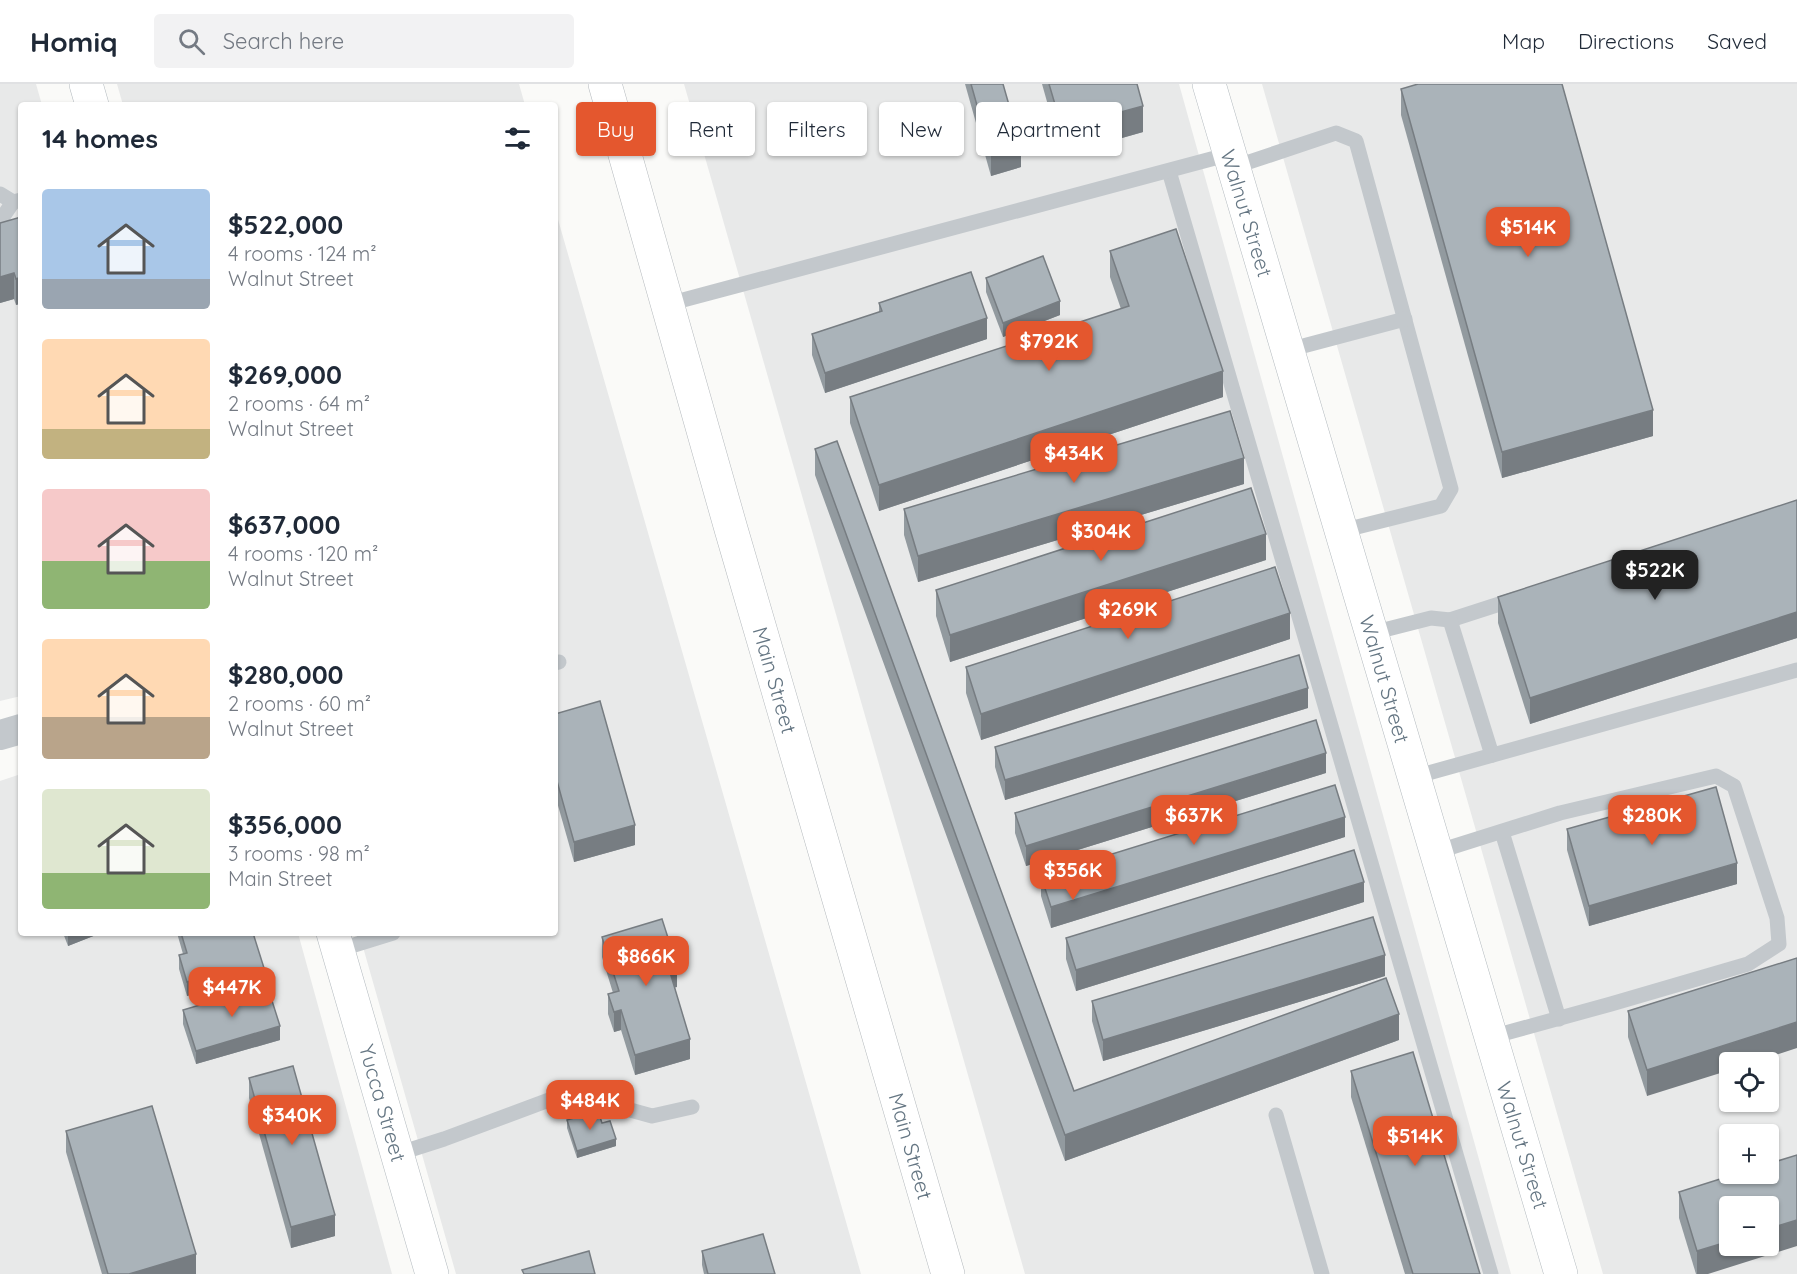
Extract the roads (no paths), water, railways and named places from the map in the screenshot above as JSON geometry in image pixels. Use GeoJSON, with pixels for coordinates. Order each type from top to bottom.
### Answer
{"type":"FeatureCollection","features":[{"type":"Feature","properties":{"kind":"street"},"geometry":{"type":"LineString","coordinates":[[86,84],[91,102]]}},
{"type":"Feature","properties":{"kind":"street","name":"Main Street"},"geometry":{"type":"LineString","coordinates":[[605,84],[734,540],[948,1274]]}},
{"type":"Feature","properties":{"kind":"street","name":"Walnut Street"},"geometry":{"type":"LineString","coordinates":[[1209,84],[1561,1274]]}},
{"type":"Feature","properties":{"kind":"street"},"geometry":{"type":"LineString","coordinates":[[0,735],[18,730]]}},
{"type":"Feature","properties":{"kind":"street","name":"Yucca Street"},"geometry":{"type":"LineString","coordinates":[[335,942],[432,1274]]}},
{"type":"Feature","properties":{"kind":"lane"},"geometry":{"type":"LineString","coordinates":[[668,304],[1168,171],[1232,160],[1336,133],[1356,141],[1450,489],[1441,506],[1341,531]]}},
{"type":"Feature","properties":{"kind":"lane"},"geometry":{"type":"LineString","coordinates":[[1168,171],[1491,1274]]}},
{"type":"Feature","properties":{"kind":"lane"},"geometry":{"type":"LineString","coordinates":[[0,221],[11,199]]}},
{"type":"Feature","properties":{"kind":"lane"},"geometry":{"type":"LineString","coordinates":[[1288,350],[1405,319]]}},
{"type":"Feature","properties":{"kind":"lane"},"geometry":{"type":"LineString","coordinates":[[1372,633],[1431,618],[1450,620],[1527,595]]}},
{"type":"Feature","properties":{"kind":"lane"},"geometry":{"type":"LineString","coordinates":[[1450,620],[1492,755]]}},
{"type":"Feature","properties":{"kind":"lane"},"geometry":{"type":"LineString","coordinates":[[1414,777],[1797,670]]}},
{"type":"Feature","properties":{"kind":"lane"},"geometry":{"type":"LineString","coordinates":[[1436,852],[1560,813],[1716,776],[1734,786],[1777,918],[1779,945],[1748,964],[1491,1037]]}},
{"type":"Feature","properties":{"kind":"lane"},"geometry":{"type":"LineString","coordinates":[[1502,832],[1559,1018]]}},
{"type":"Feature","properties":{"kind":"lane"},"geometry":{"type":"LineString","coordinates":[[335,942],[374,936]]}},
{"type":"Feature","properties":{"kind":"lane"},"geometry":{"type":"LineString","coordinates":[[397,1154],[573,1091],[594,1093],[623,1108],[652,1116],[692,1107]]}},
{"type":"Feature","properties":{"kind":"lane"},"geometry":{"type":"LineString","coordinates":[[1276,1114],[1322,1274]]}}]}
